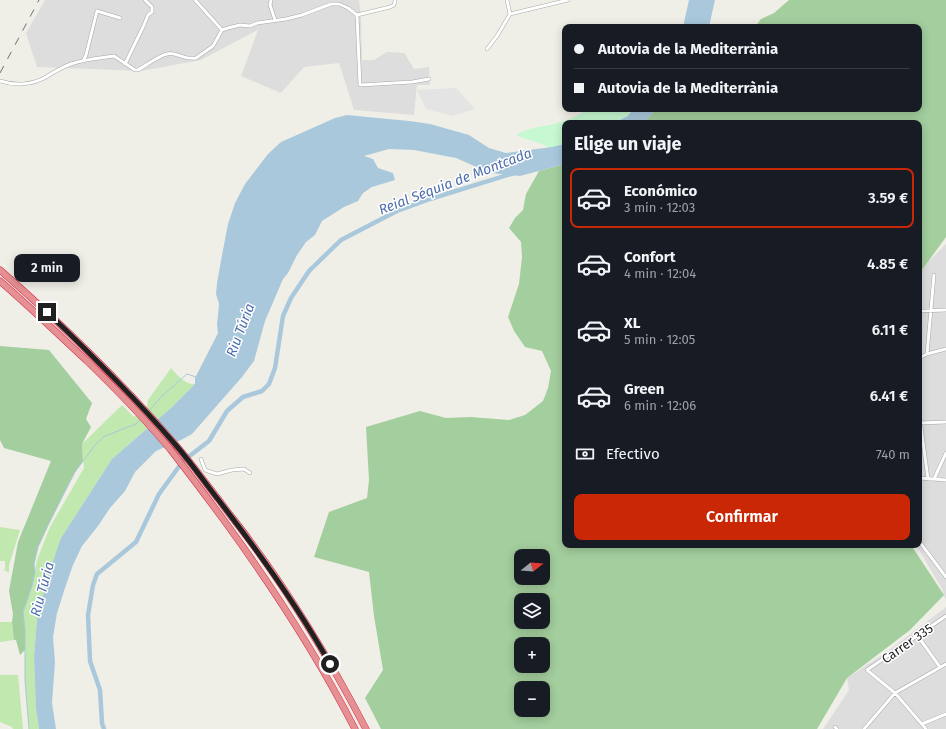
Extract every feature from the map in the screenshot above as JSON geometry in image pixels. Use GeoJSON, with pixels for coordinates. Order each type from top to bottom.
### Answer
{"type":"FeatureCollection","features":[{"type":"Feature","properties":{"kind":"highway"},"geometry":{"type":"LineString","coordinates":[[0,270],[66,330],[140,405],[175,444],[250,541],[284,590],[323,651],[366,729]]}},
{"type":"Feature","properties":{"kind":"highway"},"geometry":{"type":"LineString","coordinates":[[0,281],[104,378],[134,409],[169,449],[204,493],[243,546],[276,595],[314,656],[355,729]]}},
{"type":"Feature","properties":{"kind":"street"},"geometry":{"type":"LineString","coordinates":[[125,64],[148,15],[151,14],[153,10],[145,0]]}},
{"type":"Feature","properties":{"kind":"street"},"geometry":{"type":"LineString","coordinates":[[195,0],[222,30]]}},
{"type":"Feature","properties":{"kind":"street"},"geometry":{"type":"LineString","coordinates":[[271,0],[270,5],[275,20]]}},
{"type":"Feature","properties":{"kind":"street"},"geometry":{"type":"LineString","coordinates":[[487,49],[497,36],[510,14],[507,0]]}},
{"type":"Feature","properties":{"kind":"street"},"geometry":{"type":"LineString","coordinates":[[510,14],[568,0]]}},
{"type":"Feature","properties":{"kind":"street"},"geometry":{"type":"LineString","coordinates":[[0,82],[17,85],[29,84],[44,78],[62,67],[83,61],[114,56],[135,70],[138,70],[167,54],[173,54],[187,59],[196,58],[213,46],[222,30],[240,25],[250,26],[257,23],[302,15],[332,2],[348,8],[357,15],[360,85],[412,82],[429,79]]}},
{"type":"Feature","properties":{"kind":"street"},"geometry":{"type":"LineString","coordinates":[[357,15],[390,7],[394,5],[395,2]]}},
{"type":"Feature","properties":{"kind":"street"},"geometry":{"type":"LineString","coordinates":[[83,61],[86,55],[97,11],[120,18]]}},
{"type":"Feature","properties":{"kind":"street"},"geometry":{"type":"LineString","coordinates":[[927,354],[934,275]]}},
{"type":"Feature","properties":{"kind":"street"},"geometry":{"type":"LineString","coordinates":[[922,310],[946,310]]}},
{"type":"Feature","properties":{"kind":"street"},"geometry":{"type":"LineString","coordinates":[[922,356],[946,349]]}},
{"type":"Feature","properties":{"kind":"street"},"geometry":{"type":"LineString","coordinates":[[922,423],[946,422]]}},
{"type":"Feature","properties":{"kind":"street"},"geometry":{"type":"LineString","coordinates":[[922,437],[928,479]]}},
{"type":"Feature","properties":{"kind":"street"},"geometry":{"type":"LineString","coordinates":[[934,480],[946,454]]}},
{"type":"Feature","properties":{"kind":"street"},"geometry":{"type":"LineString","coordinates":[[201,459],[205,470],[217,474],[232,470],[244,469],[250,473]]}},
{"type":"Feature","properties":{"kind":"street"},"geometry":{"type":"LineString","coordinates":[[922,478],[946,480]]}},
{"type":"Feature","properties":{"kind":"street"},"geometry":{"type":"LineString","coordinates":[[922,545],[946,577]]}},
{"type":"Feature","properties":{"kind":"street","name":"Carrer 335"},"geometry":{"type":"LineString","coordinates":[[895,693],[867,670],[946,616]]}},
{"type":"Feature","properties":{"kind":"street"},"geometry":{"type":"LineString","coordinates":[[917,635],[940,667]]}},
{"type":"Feature","properties":{"kind":"street"},"geometry":{"type":"LineString","coordinates":[[864,729],[895,693],[946,664]]}},
{"type":"Feature","properties":{"kind":"street"},"geometry":{"type":"LineString","coordinates":[[895,693],[926,729]]}},
{"type":"Feature","properties":{"kind":"street"},"geometry":{"type":"LineString","coordinates":[[922,724],[946,714]]}},
{"type":"Feature","properties":{"kind":"shaded area"},"geometry":{"type":"Polygon","coordinates":[[[45,0],[359,0],[362,60],[374,60],[387,52],[405,53],[414,69],[429,67],[430,85],[417,85],[414,115],[354,110],[339,63],[304,67],[281,93],[241,76],[258,30],[201,60],[142,71],[37,67],[26,33],[45,0]]]}},
{"type":"Feature","properties":{"kind":"shaded area"},"geometry":{"type":"Polygon","coordinates":[[[456,88],[475,109],[452,116],[426,109],[417,90],[456,88]]]}},
{"type":"Feature","properties":{"kind":"shaded area"},"geometry":{"type":"Polygon","coordinates":[[[946,244],[946,601],[942,589],[918,548],[922,548],[922,268],[946,244]]]}},
{"type":"Feature","properties":{"kind":"shaded area"},"geometry":{"type":"Polygon","coordinates":[[[946,607],[946,729],[823,729],[849,690],[847,678],[888,651],[946,607]]]}},
{"type":"Feature","properties":{"kind":"green space"},"geometry":{"type":"Polygon","coordinates":[[[789,0],[946,0],[946,237],[922,270],[922,120],[646,120],[653,112],[922,112],[922,24],[757,24],[761,19],[774,13],[789,0]]]}},
{"type":"Feature","properties":{"kind":"green space"},"geometry":{"type":"Polygon","coordinates":[[[583,112],[630,112],[627,120],[567,120],[583,112]]]}},
{"type":"Feature","properties":{"kind":"green space"},"geometry":{"type":"Polygon","coordinates":[[[562,122],[562,148],[552,150],[544,145],[516,135],[528,129],[562,122]]]}},
{"type":"Feature","properties":{"kind":"green space"},"geometry":{"type":"Polygon","coordinates":[[[562,165],[562,548],[913,548],[944,595],[910,630],[847,678],[817,729],[381,729],[365,698],[383,670],[374,616],[369,572],[314,557],[329,512],[367,498],[369,480],[366,427],[420,411],[446,418],[470,417],[509,420],[525,415],[543,401],[548,388],[551,371],[542,351],[525,347],[514,331],[508,317],[519,284],[522,257],[521,242],[509,228],[515,218],[523,210],[526,194],[539,171],[562,165]]]}},
{"type":"Feature","properties":{"kind":"green space"},"geometry":{"type":"Polygon","coordinates":[[[0,346],[49,350],[92,403],[86,419],[91,427],[82,444],[83,461],[75,472],[38,547],[34,564],[35,572],[32,586],[23,612],[25,650],[20,655],[16,640],[14,640],[12,622],[13,614],[9,591],[18,542],[51,461],[4,448],[0,440],[0,346]]]}},
{"type":"Feature","properties":{"kind":"green space"},"geometry":{"type":"Polygon","coordinates":[[[171,368],[188,383],[195,384],[171,408],[112,459],[61,538],[37,619],[34,657],[36,709],[39,729],[29,729],[25,680],[25,630],[23,612],[32,586],[37,560],[50,527],[84,468],[82,444],[122,405],[134,417],[147,408],[148,400],[171,368]]]}},
{"type":"Feature","properties":{"kind":"green space"},"geometry":{"type":"Polygon","coordinates":[[[0,527],[20,530],[9,565],[9,573],[3,569],[5,569],[5,561],[0,561],[0,527]]]}},
{"type":"Feature","properties":{"kind":"green space"},"geometry":{"type":"Polygon","coordinates":[[[0,622],[12,622],[14,640],[0,642],[0,622]]]}},
{"type":"Feature","properties":{"kind":"green space"},"geometry":{"type":"Polygon","coordinates":[[[0,675],[18,675],[23,729],[13,729],[12,727],[0,722],[0,675]]]}},
{"type":"Feature","properties":{"kind":"water"},"geometry":{"type":"Polygon","coordinates":[[[689,0],[715,0],[710,24],[684,24],[689,0]]]}},
{"type":"Feature","properties":{"kind":"water"},"geometry":{"type":"Polygon","coordinates":[[[631,112],[653,112],[646,120],[620,120],[628,116],[631,112]]]}},
{"type":"Feature","properties":{"kind":"water","name":"Riu Túria"},"geometry":{"type":"Polygon","coordinates":[[[347,115],[430,124],[469,135],[489,148],[506,153],[562,145],[562,165],[520,176],[490,173],[456,158],[414,150],[389,149],[364,156],[373,159],[378,168],[393,173],[395,180],[372,187],[363,193],[358,201],[344,207],[322,221],[315,235],[306,242],[283,279],[265,321],[254,361],[242,377],[192,434],[156,451],[135,472],[125,491],[110,508],[82,546],[73,565],[57,613],[53,637],[55,662],[52,703],[56,729],[39,729],[36,709],[34,657],[37,619],[49,573],[61,538],[112,459],[171,408],[195,384],[195,378],[218,333],[217,325],[219,304],[216,294],[222,255],[228,224],[235,203],[245,184],[268,154],[281,142],[335,118],[347,115]]]}},
{"type":"Feature","properties":{"kind":"waterway","name":"Reial Séquia de Montcada"},"geometry":{"type":"LineString","coordinates":[[104,729],[102,723],[100,690],[90,661],[88,615],[93,585],[97,574],[136,542],[159,494],[183,461],[209,441],[227,411],[243,397],[262,391],[269,384],[275,368],[283,316],[291,298],[309,271],[341,240],[397,211],[430,199],[514,173]]}},
{"type":"Feature","properties":{"kind":"waterway"},"geometry":{"type":"LineString","coordinates":[[149,411],[162,396],[187,374],[196,377]]}},
{"type":"Feature","properties":{"kind":"waterway","name":"Riu Túria"},"geometry":{"type":"LineString","coordinates":[[29,729],[25,680],[25,630],[23,612],[32,586],[35,572],[34,564],[38,547],[75,472],[95,445],[105,436],[136,424],[141,419]]}},
{"type":"Feature","properties":{"kind":"railway"},"geometry":{"type":"LineString","coordinates":[[0,73],[39,0]]}},
{"type":"Feature","properties":{"kind":"route"},"geometry":{"type":"LineString","coordinates":[[47,312],[130,394],[175,444],[250,541],[284,590],[330,664]]}}]}
